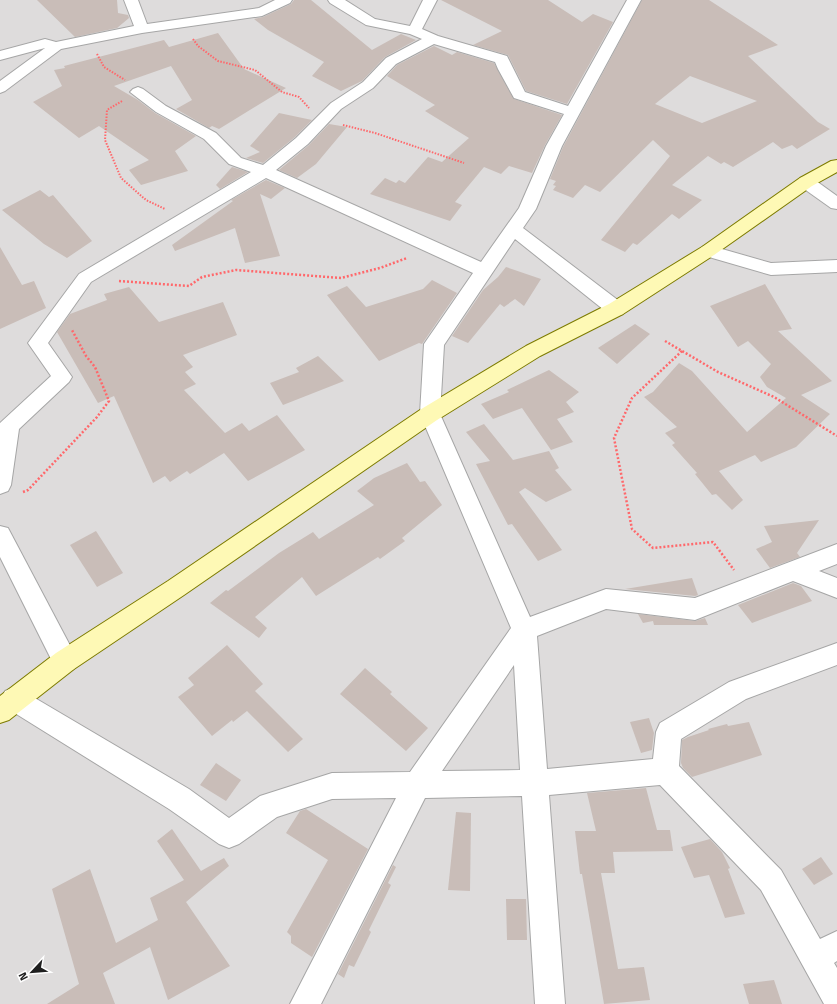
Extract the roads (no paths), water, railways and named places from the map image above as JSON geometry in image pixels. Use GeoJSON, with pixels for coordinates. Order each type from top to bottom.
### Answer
{"type":"FeatureCollection","features":[{"type":"Feature","properties":{"kind":"main road"},"geometry":{"type":"LineString","coordinates":[[7,705],[65,661],[176,588],[430,414],[534,351],[616,309],[708,251],[806,182],[837,165]]}},
{"type":"Feature","properties":{"kind":"street"},"geometry":{"type":"LineString","coordinates":[[131,0],[142,29]]}},
{"type":"Feature","properties":{"kind":"street"},"geometry":{"type":"LineString","coordinates":[[0,88],[56,46],[142,29],[262,12],[285,0]]}},
{"type":"Feature","properties":{"kind":"street"},"geometry":{"type":"LineString","coordinates":[[335,0],[370,22],[414,31],[433,39],[502,60],[505,69],[519,95],[572,112]]}},
{"type":"Feature","properties":{"kind":"street"},"geometry":{"type":"LineString","coordinates":[[414,31],[430,0]]}},
{"type":"Feature","properties":{"kind":"street"},"geometry":{"type":"LineString","coordinates":[[550,1004],[536,783],[524,630],[430,414],[434,344],[527,209],[554,146],[634,0]]}},
{"type":"Feature","properties":{"kind":"street"},"geometry":{"type":"LineString","coordinates":[[0,485],[9,426],[62,377],[38,343],[85,278],[265,171],[302,141],[336,106],[368,85],[391,61],[433,39]]}},
{"type":"Feature","properties":{"kind":"street"},"geometry":{"type":"LineString","coordinates":[[0,56],[45,43],[56,46]]}},
{"type":"Feature","properties":{"kind":"street"},"geometry":{"type":"LineString","coordinates":[[138,92],[161,109],[210,136],[235,161],[265,171],[484,271]]}},
{"type":"Feature","properties":{"kind":"street"},"geometry":{"type":"LineString","coordinates":[[806,182],[837,204]]}},
{"type":"Feature","properties":{"kind":"street"},"geometry":{"type":"LineString","coordinates":[[513,229],[616,309]]}},
{"type":"Feature","properties":{"kind":"street"},"geometry":{"type":"LineString","coordinates":[[708,251],[771,268],[837,266]]}},
{"type":"Feature","properties":{"kind":"street"},"geometry":{"type":"LineString","coordinates":[[0,535],[65,661]]}},
{"type":"Feature","properties":{"kind":"street"},"geometry":{"type":"LineString","coordinates":[[305,1004],[417,785],[524,630],[606,599],[695,609],[837,554]]}},
{"type":"Feature","properties":{"kind":"street"},"geometry":{"type":"LineString","coordinates":[[793,571],[837,588]]}},
{"type":"Feature","properties":{"kind":"street"},"geometry":{"type":"LineString","coordinates":[[665,771],[669,732],[738,690],[837,654]]}},
{"type":"Feature","properties":{"kind":"street"},"geometry":{"type":"LineString","coordinates":[[7,705],[179,799],[229,834],[270,806],[332,786],[536,783],[665,771]]}},
{"type":"Feature","properties":{"kind":"street"},"geometry":{"type":"LineString","coordinates":[[665,771],[771,880],[825,952],[837,998]]}}]}
